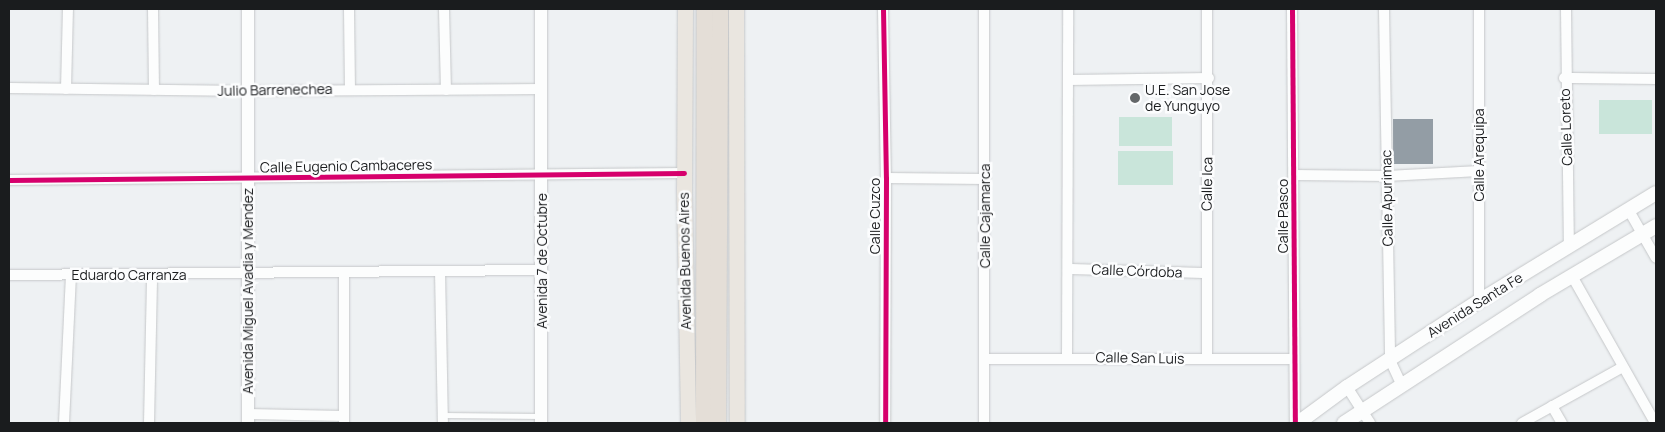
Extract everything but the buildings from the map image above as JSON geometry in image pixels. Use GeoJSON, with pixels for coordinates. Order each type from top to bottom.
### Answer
{"type":"FeatureCollection","features":[{"type":"Feature","properties":{"kind":"highway","name":"Avenida Buenos Aires"},"geometry":{"type":"LineString","coordinates":[[704,423],[705,9]]}},
{"type":"Feature","properties":{"kind":"highway"},"geometry":{"type":"LineString","coordinates":[[718,423],[720,9]]}},
{"type":"Feature","properties":{"kind":"main road","name":"Avenida Buenos Aires"},"geometry":{"type":"LineString","coordinates":[[685,9],[684,173],[688,423]]}},
{"type":"Feature","properties":{"kind":"main road"},"geometry":{"type":"LineString","coordinates":[[736,9],[737,423]]}},
{"type":"Feature","properties":{"kind":"main road","name":"Avenida Santa Fe"},"geometry":{"type":"LineString","coordinates":[[1296,423],[1347,386],[1479,301],[1656,193]]}},
{"type":"Feature","properties":{"kind":"main road","name":"Avenida Santa Fe"},"geometry":{"type":"LineString","coordinates":[[1344,423],[1401,384],[1572,276],[1656,226]]}},
{"type":"Feature","properties":{"kind":"street"},"geometry":{"type":"LineString","coordinates":[[66,89],[68,9]]}},
{"type":"Feature","properties":{"kind":"street"},"geometry":{"type":"LineString","coordinates":[[153,9],[154,90]]}},
{"type":"Feature","properties":{"kind":"street","name":"Avenida Miguel Avadia y Mendez"},"geometry":{"type":"LineString","coordinates":[[248,9],[248,419]]}},
{"type":"Feature","properties":{"kind":"street"},"geometry":{"type":"LineString","coordinates":[[349,9],[350,89]]}},
{"type":"Feature","properties":{"kind":"street"},"geometry":{"type":"LineString","coordinates":[[444,9],[446,90]]}},
{"type":"Feature","properties":{"kind":"street","name":"Avenida 7 de Octubre"},"geometry":{"type":"LineString","coordinates":[[541,9],[541,420]]}},
{"type":"Feature","properties":{"kind":"street","name":"Calle Cuzco"},"geometry":{"type":"LineString","coordinates":[[883,9],[886,178],[885,423]]}},
{"type":"Feature","properties":{"kind":"street","name":"Calle Cajamarca"},"geometry":{"type":"LineString","coordinates":[[984,9],[984,423]]}},
{"type":"Feature","properties":{"kind":"street"},"geometry":{"type":"LineString","coordinates":[[1067,357],[1068,9]]}},
{"type":"Feature","properties":{"kind":"street","name":"Calle Ica"},"geometry":{"type":"LineString","coordinates":[[1207,359],[1208,9]]}},
{"type":"Feature","properties":{"kind":"street","name":"Calle Pasco"},"geometry":{"type":"LineString","coordinates":[[1292,9],[1296,423]]}},
{"type":"Feature","properties":{"kind":"street","name":"Calle Apurimac"},"geometry":{"type":"LineString","coordinates":[[1384,9],[1390,360],[1401,384]]}},
{"type":"Feature","properties":{"kind":"street","name":"Calle Arequipa"},"geometry":{"type":"LineString","coordinates":[[1479,9],[1479,301]]}},
{"type":"Feature","properties":{"kind":"street","name":"Calle Loreto"},"geometry":{"type":"LineString","coordinates":[[1566,9],[1564,78],[1569,246]]}},
{"type":"Feature","properties":{"kind":"street"},"geometry":{"type":"LineString","coordinates":[[1069,80],[1209,78]]}},
{"type":"Feature","properties":{"kind":"street"},"geometry":{"type":"LineString","coordinates":[[1564,78],[1656,79]]}},
{"type":"Feature","properties":{"kind":"street","name":"Julio Barrenechea"},"geometry":{"type":"LineString","coordinates":[[9,88],[248,91],[542,89]]}},
{"type":"Feature","properties":{"kind":"street"},"geometry":{"type":"LineString","coordinates":[[1294,175],[1387,176],[1479,171]]}},
{"type":"Feature","properties":{"kind":"street","name":"Calle Eugenio Cambaceres"},"geometry":{"type":"LineString","coordinates":[[9,180],[684,173]]}},
{"type":"Feature","properties":{"kind":"street"},"geometry":{"type":"LineString","coordinates":[[886,178],[985,179]]}},
{"type":"Feature","properties":{"kind":"street"},"geometry":{"type":"LineString","coordinates":[[1628,209],[1656,258]]}},
{"type":"Feature","properties":{"kind":"street","name":"Calle Córdoba"},"geometry":{"type":"LineString","coordinates":[[1068,269],[1206,273]]}},
{"type":"Feature","properties":{"kind":"street","name":"Eduardo Carranza"},"geometry":{"type":"LineString","coordinates":[[9,275],[249,275],[542,270]]}},
{"type":"Feature","properties":{"kind":"street"},"geometry":{"type":"LineString","coordinates":[[440,271],[443,419]]}},
{"type":"Feature","properties":{"kind":"street"},"geometry":{"type":"LineString","coordinates":[[248,419],[344,420],[344,274]]}},
{"type":"Feature","properties":{"kind":"street"},"geometry":{"type":"LineString","coordinates":[[148,423],[152,275]]}},
{"type":"Feature","properties":{"kind":"street"},"geometry":{"type":"LineString","coordinates":[[64,423],[71,276]]}},
{"type":"Feature","properties":{"kind":"street"},"geometry":{"type":"LineString","coordinates":[[1572,276],[1655,423]]}},
{"type":"Feature","properties":{"kind":"street","name":"Calle San Luis"},"geometry":{"type":"LineString","coordinates":[[985,359],[1067,357],[1294,359]]}},
{"type":"Feature","properties":{"kind":"street"},"geometry":{"type":"LineString","coordinates":[[1522,423],[1623,367]]}},
{"type":"Feature","properties":{"kind":"street"},"geometry":{"type":"LineString","coordinates":[[1347,386],[1370,423]]}},
{"type":"Feature","properties":{"kind":"street"},"geometry":{"type":"LineString","coordinates":[[1552,406],[1562,423]]}},
{"type":"Feature","properties":{"kind":"lane"},"geometry":{"type":"LineString","coordinates":[[443,419],[541,420]]}},
{"type":"Feature","properties":{"kind":"green space"},"geometry":{"type":"Polygon","coordinates":[[[1599,100],[1652,100],[1652,134],[1599,134],[1599,100]]]}},
{"type":"Feature","properties":{"kind":"green space"},"geometry":{"type":"Polygon","coordinates":[[[1119,117],[1172,117],[1172,146],[1119,146],[1119,117]]]}},
{"type":"Feature","properties":{"kind":"green space"},"geometry":{"type":"Polygon","coordinates":[[[1118,151],[1173,151],[1173,185],[1118,185],[1118,151]]]}},
{"type":"Feature","properties":{"kind":"cycle path"},"geometry":{"type":"LineString","coordinates":[[883,9],[886,178],[885,423]]}},
{"type":"Feature","properties":{"kind":"cycle path"},"geometry":{"type":"LineString","coordinates":[[1292,9],[1295,423]]}},
{"type":"Feature","properties":{"kind":"cycle path"},"geometry":{"type":"LineString","coordinates":[[9,180],[684,173]]}},
{"type":"Feature","properties":{"kind":"place","name":"U.E. San Jose de Yunguyo"},"geometry":{"type":"Point","coordinates":[1135,98]}}]}
